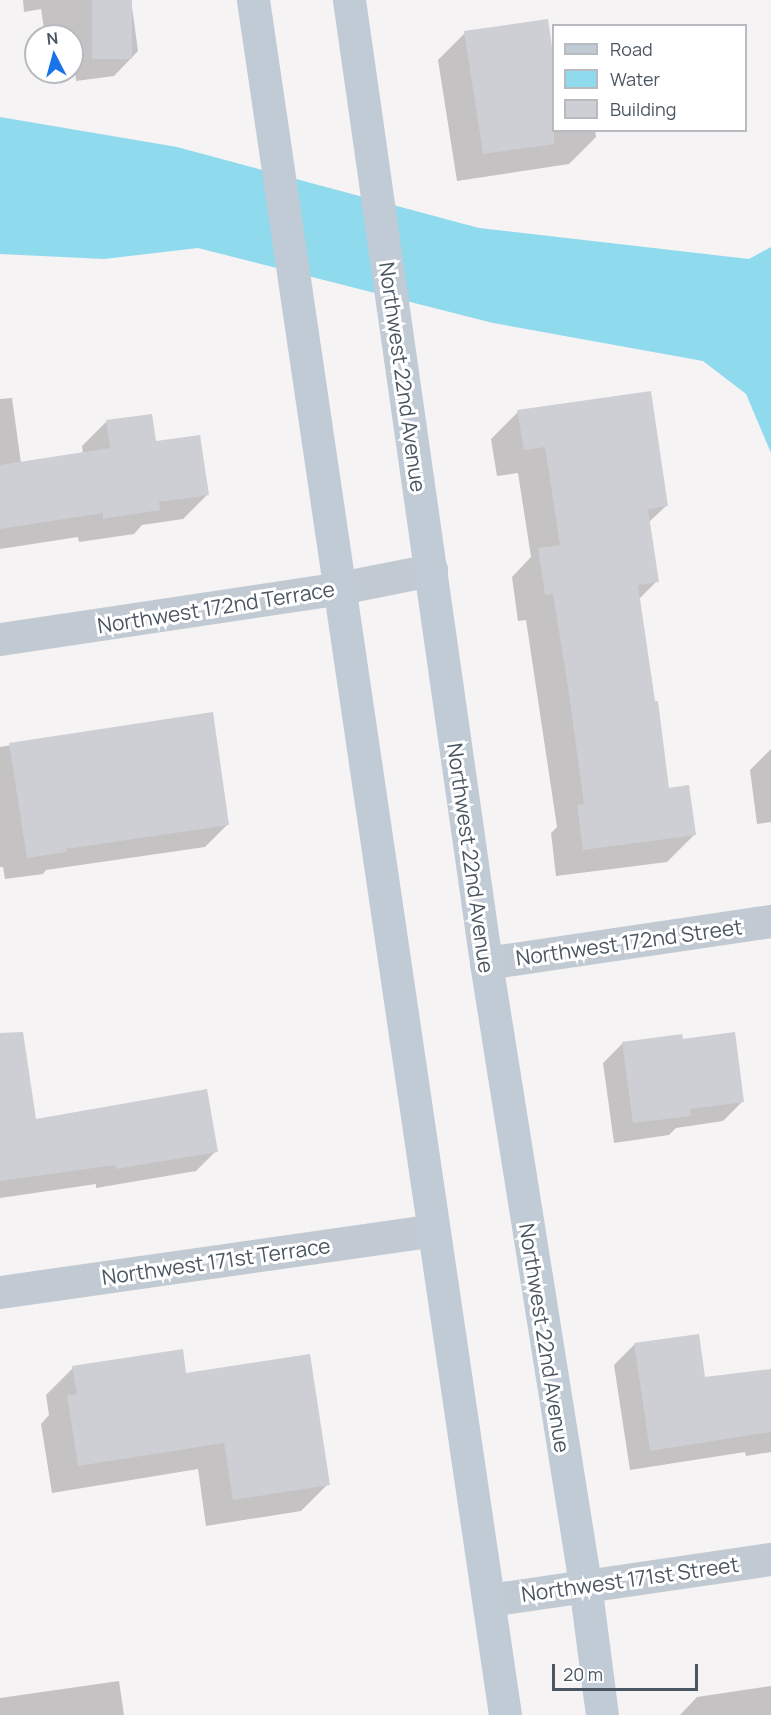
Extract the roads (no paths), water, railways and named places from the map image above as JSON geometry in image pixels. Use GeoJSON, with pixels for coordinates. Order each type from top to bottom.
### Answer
{"type":"FeatureCollection","features":[{"type":"Feature","properties":{"kind":"main road"},"geometry":{"type":"LineString","coordinates":[[253,0],[505,1715]]}},
{"type":"Feature","properties":{"kind":"main road","name":"Northwest 22nd Avenue"},"geometry":{"type":"LineString","coordinates":[[349,0],[486,963],[585,1584],[602,1715]]}},
{"type":"Feature","properties":{"kind":"street","name":"Northwest 172nd Terrace"},"geometry":{"type":"LineString","coordinates":[[0,639],[340,588],[431,570]]}},
{"type":"Feature","properties":{"kind":"street","name":"Northwest 172nd Street"},"geometry":{"type":"LineString","coordinates":[[486,963],[771,921]]}},
{"type":"Feature","properties":{"kind":"street","name":"Northwest 171st Terrace"},"geometry":{"type":"LineString","coordinates":[[0,1292],[433,1230]]}},
{"type":"Feature","properties":{"kind":"street","name":"Northwest 171st Street"},"geometry":{"type":"LineString","coordinates":[[489,1600],[585,1584],[771,1559]]}},
{"type":"Feature","properties":{"kind":"water"},"geometry":{"type":"Polygon","coordinates":[[[0,117],[177,147],[479,228],[749,259],[771,247],[771,453],[746,394],[703,361],[493,323],[198,248],[104,259],[0,254],[0,117]]]}}]}
